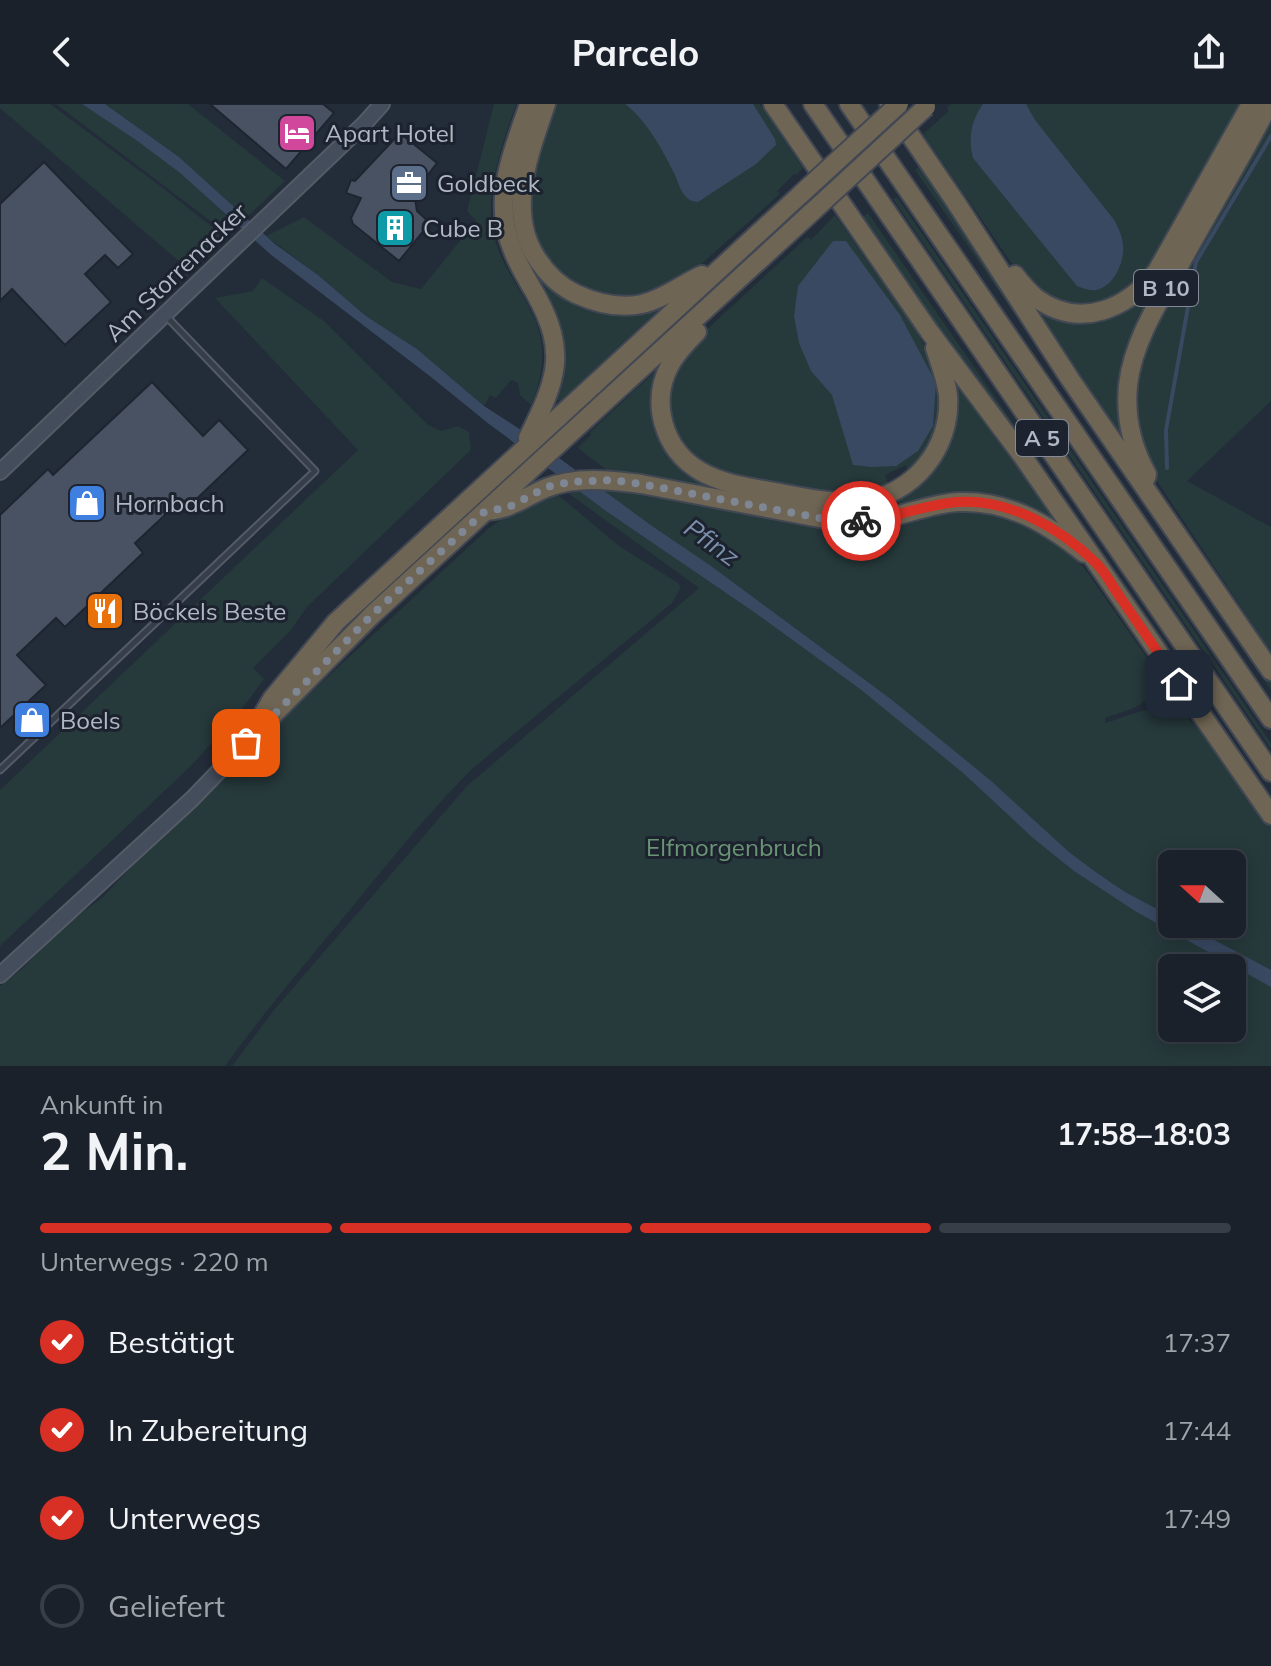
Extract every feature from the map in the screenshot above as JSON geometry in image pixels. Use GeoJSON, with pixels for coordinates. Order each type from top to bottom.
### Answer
{"type":"FeatureCollection","features":[{"type":"Feature","properties":{"kind":"highway"},"geometry":{"type":"LineString","coordinates":[[529,104],[508,169],[504,213],[513,253],[544,311],[555,348],[555,373],[546,402],[546,418]]}},
{"type":"Feature","properties":{"kind":"highway"},"geometry":{"type":"LineString","coordinates":[[546,104],[527,164],[522,216],[530,248],[558,284],[592,301],[629,306],[664,297],[691,280],[720,268]]}},
{"type":"Feature","properties":{"kind":"highway"},"geometry":{"type":"LineString","coordinates":[[773,104],[929,331],[1021,454],[1271,815]]}},
{"type":"Feature","properties":{"kind":"highway","name":"A 5"},"geometry":{"type":"LineString","coordinates":[[813,104],[1271,772]]}},
{"type":"Feature","properties":{"kind":"highway","name":"A 5"},"geometry":{"type":"LineString","coordinates":[[849,104],[1271,719]]}},
{"type":"Feature","properties":{"kind":"highway"},"geometry":{"type":"LineString","coordinates":[[889,104],[1070,379],[1271,671]]}},
{"type":"Feature","properties":{"kind":"highway"},"geometry":{"type":"LineString","coordinates":[[246,743],[272,699],[336,622],[524,448],[546,418],[720,268],[899,104]]}},
{"type":"Feature","properties":{"kind":"highway"},"geometry":{"type":"LineString","coordinates":[[955,201],[1035,297],[1072,312],[1105,310],[1138,293],[1157,271],[1251,104]]}},
{"type":"Feature","properties":{"kind":"highway","name":"B 10"},"geometry":{"type":"LineString","coordinates":[[1145,488],[1147,474],[1135,449],[1129,417],[1128,384],[1136,351],[1156,308],[1269,104]]}},
{"type":"Feature","properties":{"kind":"highway"},"geometry":{"type":"LineString","coordinates":[[246,743],[344,643],[484,512],[928,106]]}},
{"type":"Feature","properties":{"kind":"highway"},"geometry":{"type":"LineString","coordinates":[[725,290],[718,310],[679,350],[668,367],[661,392],[661,417],[671,442],[692,466],[742,486],[842,502],[884,496],[913,479],[937,448],[948,412],[946,382],[929,331]]}},
{"type":"Feature","properties":{"kind":"highway"},"geometry":{"type":"LineString","coordinates":[[484,512],[509,507],[541,490],[587,480],[641,484],[830,520],[855,522],[959,502],[995,505],[1032,517],[1097,563]]}},
{"type":"Feature","properties":{"kind":"street","name":"Am Storrenacker"},"geometry":{"type":"LineString","coordinates":[[0,472],[381,104]]}},
{"type":"Feature","properties":{"kind":"street"},"geometry":{"type":"LineString","coordinates":[[0,975],[182,809],[246,743]]}},
{"type":"Feature","properties":{"kind":"lane"},"geometry":{"type":"LineString","coordinates":[[0,770],[315,471],[164,314]]}},
{"type":"Feature","properties":{"kind":"green space"},"geometry":{"type":"Polygon","coordinates":[[[0,104],[50,104],[226,238],[180,282],[188,269],[0,108],[0,104]]]}},
{"type":"Feature","properties":{"kind":"green space"},"geometry":{"type":"Polygon","coordinates":[[[56,104],[82,104],[136,140],[180,173],[238,226],[229,235],[56,104]]]}},
{"type":"Feature","properties":{"kind":"green space"},"geometry":{"type":"Polygon","coordinates":[[[105,104],[188,104],[285,181],[246,218],[179,157],[105,104]]]}},
{"type":"Feature","properties":{"kind":"green space"},"geometry":{"type":"Polygon","coordinates":[[[494,104],[516,104],[495,173],[491,208],[499,253],[533,315],[540,337],[541,371],[531,405],[520,395],[518,383],[511,380],[496,398],[490,395],[484,406],[417,349],[366,316],[266,236],[304,217],[392,282],[421,289],[476,221],[467,211],[494,104]]]}},
{"type":"Feature","properties":{"kind":"green space"},"geometry":{"type":"Polygon","coordinates":[[[553,104],[760,104],[803,168],[777,191],[780,194],[698,267],[657,293],[616,299],[569,283],[541,254],[531,228],[530,181],[553,104]]]}},
{"type":"Feature","properties":{"kind":"green space"},"geometry":{"type":"Polygon","coordinates":[[[951,104],[1243,104],[1164,245],[1139,281],[1111,301],[1082,306],[1051,298],[1027,280],[1010,261],[923,134],[949,111],[947,108],[951,104]]]}},
{"type":"Feature","properties":{"kind":"green space"},"geometry":{"type":"Polygon","coordinates":[[[1271,115],[1271,401],[1187,481],[1271,527],[1271,657],[1145,458],[1137,435],[1134,393],[1148,337],[1271,115]]]}},
{"type":"Feature","properties":{"kind":"green space"},"geometry":{"type":"Polygon","coordinates":[[[518,156],[515,199],[561,294],[668,301],[560,401],[554,398],[562,362],[509,213],[518,156]]]}},
{"type":"Feature","properties":{"kind":"green space"},"geometry":{"type":"Polygon","coordinates":[[[923,161],[1271,680],[1271,690],[915,170],[923,161]]]}},
{"type":"Feature","properties":{"kind":"green space"},"geometry":{"type":"Polygon","coordinates":[[[897,197],[1271,743],[1271,749],[893,199],[897,197]]]}},
{"type":"Feature","properties":{"kind":"green space"},"geometry":{"type":"Polygon","coordinates":[[[868,213],[1212,712],[1261,785],[858,220],[868,213]]]}},
{"type":"Feature","properties":{"kind":"green space"},"geometry":{"type":"Polygon","coordinates":[[[835,215],[916,331],[929,356],[940,397],[938,425],[932,444],[908,475],[906,465],[885,475],[890,483],[882,491],[839,496],[716,473],[684,451],[666,406],[674,369],[704,332],[805,239],[808,237],[811,240],[835,215]]]}},
{"type":"Feature","properties":{"kind":"green space"},"geometry":{"type":"Polygon","coordinates":[[[1178,249],[1141,323],[1130,455],[1030,303],[1099,320],[1178,249]]]}},
{"type":"Feature","properties":{"kind":"green space"},"geometry":{"type":"Polygon","coordinates":[[[262,278],[324,321],[428,425],[441,431],[458,426],[469,432],[471,450],[308,606],[290,631],[253,668],[264,679],[192,765],[0,946],[0,790],[358,450],[215,298],[253,291],[262,278]]]}},
{"type":"Feature","properties":{"kind":"green space"},"geometry":{"type":"Polygon","coordinates":[[[663,364],[659,374],[682,466],[843,509],[929,472],[951,373],[1069,534],[1027,508],[894,510],[844,515],[650,477],[609,472],[578,448],[591,435],[590,432],[663,364]]]}},
{"type":"Feature","properties":{"kind":"green space","name":"Elfmorgenbruch"},"geometry":{"type":"Polygon","coordinates":[[[619,491],[674,501],[676,498],[827,526],[974,507],[1036,526],[1070,554],[1085,569],[1152,665],[1156,678],[1151,696],[1136,707],[1105,718],[1105,723],[1156,708],[1172,708],[1183,714],[1224,760],[1271,827],[1271,1066],[232,1066],[274,1010],[467,786],[699,588],[568,493],[619,491]]]}},
{"type":"Feature","properties":{"kind":"green space"},"geometry":{"type":"Polygon","coordinates":[[[558,495],[619,546],[678,583],[681,587],[672,603],[472,769],[406,842],[225,1066],[0,1066],[0,986],[24,967],[64,926],[103,897],[260,739],[488,529],[537,499],[558,495]]]}},
{"type":"Feature","properties":{"kind":"water"},"geometry":{"type":"Polygon","coordinates":[[[82,104],[105,104],[179,157],[275,244],[366,316],[417,349],[484,406],[711,566],[892,700],[990,780],[1069,852],[1125,892],[1158,910],[1158,924],[1074,871],[1033,838],[962,772],[860,689],[606,511],[489,424],[270,254],[180,173],[82,104]]]}},
{"type":"Feature","properties":{"kind":"water"},"geometry":{"type":"Polygon","coordinates":[[[625,104],[753,104],[776,145],[756,164],[698,202],[693,201],[682,192],[653,136],[625,104]]]}},
{"type":"Feature","properties":{"kind":"water"},"geometry":{"type":"Polygon","coordinates":[[[983,104],[1026,104],[1035,120],[1115,221],[1123,254],[1118,270],[1109,283],[1096,290],[1077,286],[973,158],[972,130],[983,104]]]}},
{"type":"Feature","properties":{"kind":"water"},"geometry":{"type":"Polygon","coordinates":[[[833,241],[846,241],[900,315],[936,383],[933,426],[918,451],[896,466],[853,465],[832,395],[811,371],[799,343],[794,316],[798,286],[833,241]]]}},
{"type":"Feature","properties":{"kind":"water"},"geometry":{"type":"Polygon","coordinates":[[[1183,938],[1210,938],[1241,954],[1212,954],[1183,938]]]}},
{"type":"Feature","properties":{"kind":"water"},"geometry":{"type":"Polygon","coordinates":[[[1246,957],[1271,970],[1271,987],[1246,973],[1246,957]]]}},
{"type":"Feature","properties":{"kind":"building"},"geometry":{"type":"Polygon","coordinates":[[[210,104],[323,104],[334,113],[286,169],[210,104]]]}},
{"type":"Feature","properties":{"kind":"building"},"geometry":{"type":"Polygon","coordinates":[[[400,133],[437,163],[415,199],[417,211],[430,223],[399,261],[353,224],[351,218],[361,198],[346,193],[351,180],[355,181],[400,133]]]}},
{"type":"Feature","properties":{"kind":"building"},"geometry":{"type":"Polygon","coordinates":[[[44,162],[133,254],[118,268],[105,255],[85,274],[111,302],[65,345],[12,289],[0,301],[0,204],[44,162]]]}},
{"type":"Feature","properties":{"kind":"building"},"geometry":{"type":"Polygon","coordinates":[[[152,382],[203,436],[219,420],[248,450],[188,507],[181,500],[135,543],[143,553],[65,627],[56,618],[17,655],[46,685],[0,728],[0,515],[48,469],[53,475],[152,382]]]}},
{"type":"Feature","properties":{"kind":"waterway"},"geometry":{"type":"LineString","coordinates":[[1167,468],[1166,430],[1196,262],[1271,136]]}},
{"type":"Feature","properties":{"kind":"way so far"},"geometry":{"type":"LineString","coordinates":[[246,743],[372,615],[484,512],[509,507],[547,487],[587,480],[613,480],[830,520],[861,521]]}},
{"type":"Feature","properties":{"kind":"place","name":"Apart Hotel"},"geometry":{"type":"Point","coordinates":[297,133]}},
{"type":"Feature","properties":{"kind":"place","name":"Goldbeck"},"geometry":{"type":"Point","coordinates":[409,183]}},
{"type":"Feature","properties":{"kind":"place","name":"Cube B"},"geometry":{"type":"Point","coordinates":[395,228]}},
{"type":"Feature","properties":{"kind":"place","name":"Hornbach"},"geometry":{"type":"Point","coordinates":[87,503]}},
{"type":"Feature","properties":{"kind":"place","name":"Böckels Beste"},"geometry":{"type":"Point","coordinates":[105,611]}},
{"type":"Feature","properties":{"kind":"place","name":"Boels"},"geometry":{"type":"Point","coordinates":[32,720]}},
{"type":"Feature","properties":{"kind":"route"},"geometry":{"type":"LineString","coordinates":[[861,521],[959,502],[995,505],[1032,517],[1097,563],[1179,684]]}},
{"type":"Feature","properties":{"kind":"water label","name":"Pfinz"},"geometry":{"type":"Point","coordinates":[712,542]}}]}
